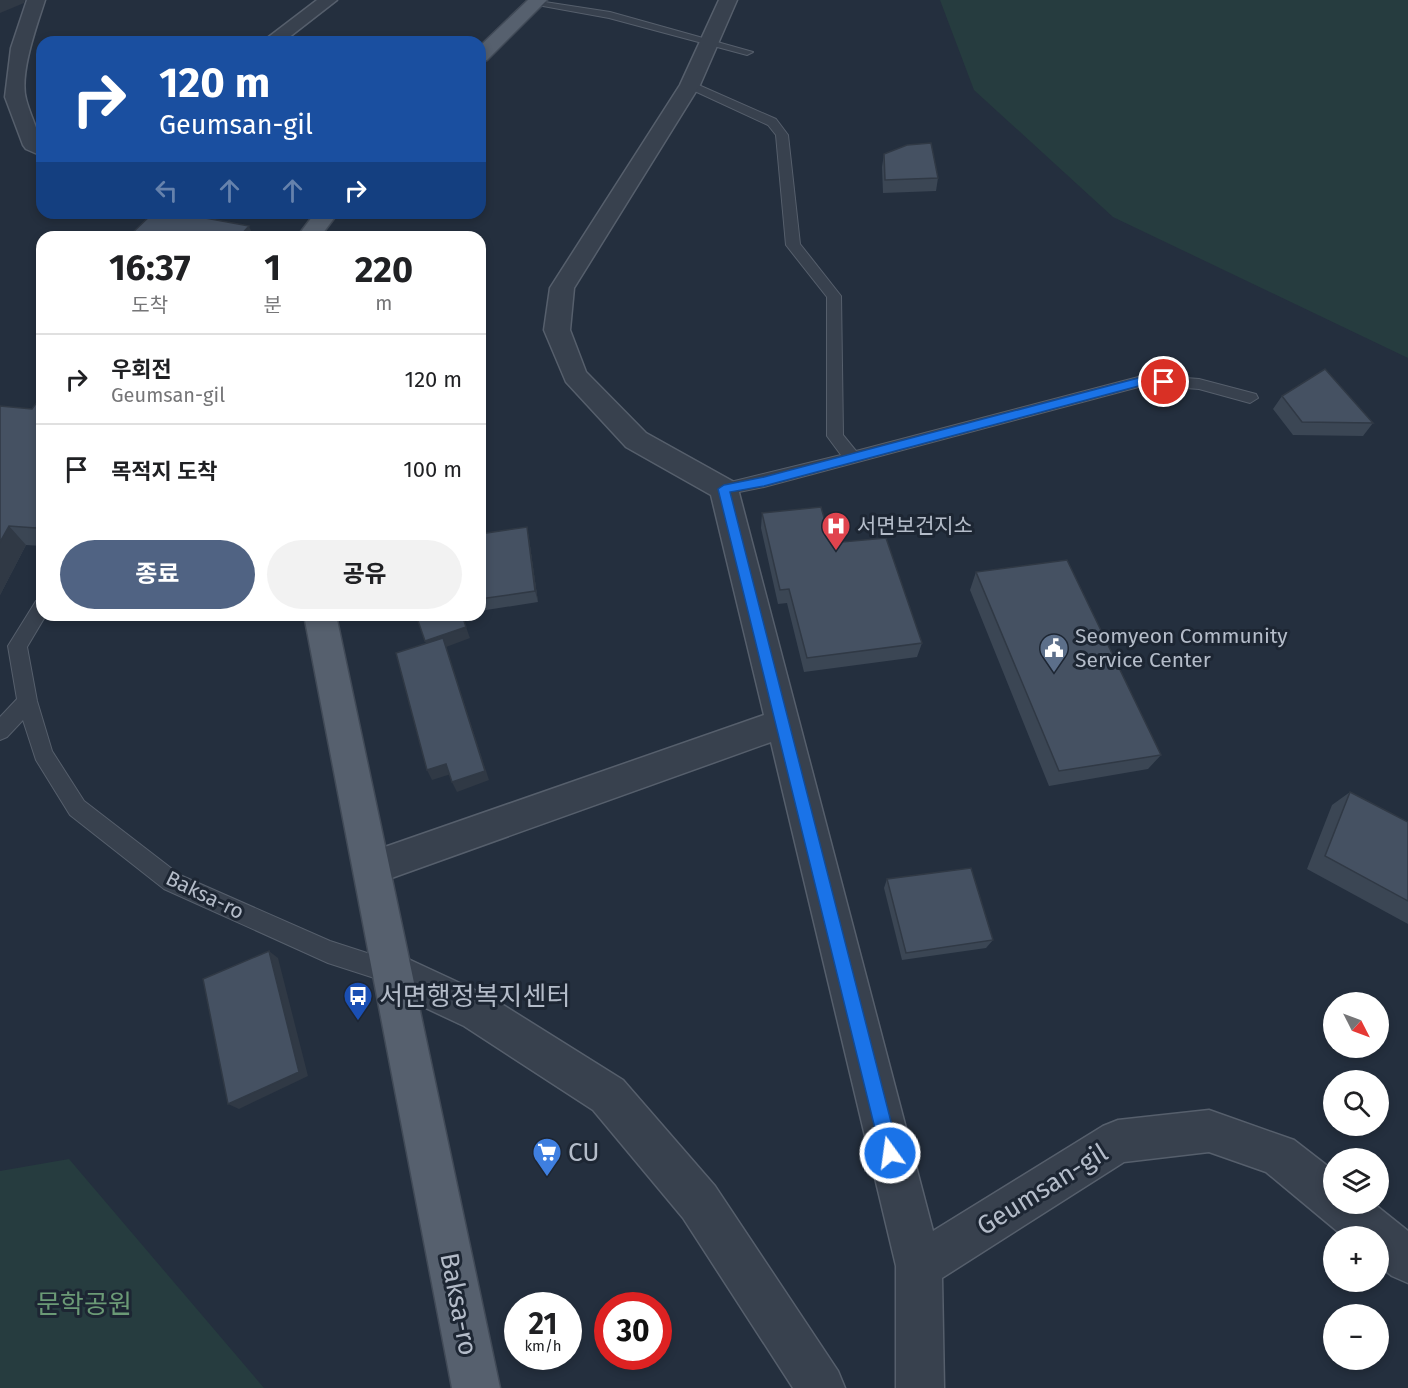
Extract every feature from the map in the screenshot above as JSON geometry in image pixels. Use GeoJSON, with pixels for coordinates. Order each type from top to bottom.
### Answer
{"type":"FeatureCollection","features":[{"type":"Feature","properties":{"kind":"main road"},"geometry":{"type":"LineString","coordinates":[[486,50],[537,1]]}},
{"type":"Feature","properties":{"kind":"main road"},"geometry":{"type":"LineString","coordinates":[[313,231],[322,219]]}},
{"type":"Feature","properties":{"kind":"main road","name":"Baksa-ro"},"geometry":{"type":"LineString","coordinates":[[321,621],[476,1388]]}},
{"type":"Feature","properties":{"kind":"street"},"geometry":{"type":"LineString","coordinates":[[36,0],[20,48],[15,97],[33,145],[36,147]]}},
{"type":"Feature","properties":{"kind":"street"},"geometry":{"type":"LineString","coordinates":[[279,36],[328,0]]}},
{"type":"Feature","properties":{"kind":"street"},"geometry":{"type":"LineString","coordinates":[[728,0],[690,85],[562,288],[557,330],[575,376],[636,440],[724,489],[919,1266],[920,1388]]}},
{"type":"Feature","properties":{"kind":"street"},"geometry":{"type":"LineString","coordinates":[[372,868],[782,724]]}},
{"type":"Feature","properties":{"kind":"street"},"geometry":{"type":"LineString","coordinates":[[393,972],[478,1012],[608,1095],[699,1202],[816,1381]]}},
{"type":"Feature","properties":{"kind":"street","name":"Geumsan-gil"},"geometry":{"type":"LineString","coordinates":[[919,1266],[1118,1142],[1209,1131],[1279,1155],[1323,1191]]}},
{"type":"Feature","properties":{"kind":"street"},"geometry":{"type":"LineString","coordinates":[[1352,1214],[1408,1260]]}},
{"type":"Feature","properties":{"kind":"lane"},"geometry":{"type":"LineString","coordinates":[[537,1],[610,15],[747,52]]}},
{"type":"Feature","properties":{"kind":"lane"},"geometry":{"type":"LineString","coordinates":[[690,85],[772,122],[782,135],[793,245],[834,296],[836,436],[852,458]]}},
{"type":"Feature","properties":{"kind":"lane"},"geometry":{"type":"LineString","coordinates":[[724,489],[852,458],[1146,380],[1199,384],[1250,398]]}},
{"type":"Feature","properties":{"kind":"lane","name":"Baksa-ro"},"geometry":{"type":"LineString","coordinates":[[36,616],[17,646],[27,701],[43,754],[77,808],[172,882],[328,952],[393,972]]}},
{"type":"Feature","properties":{"kind":"lane"},"geometry":{"type":"LineString","coordinates":[[0,731],[27,701]]}},
{"type":"Feature","properties":{"kind":"green space"},"geometry":{"type":"Polygon","coordinates":[[[940,0],[1408,0],[1408,358],[1113,217],[974,90],[940,0]]]}},
{"type":"Feature","properties":{"kind":"green space","name":"문학공원"},"geometry":{"type":"Polygon","coordinates":[[[69,1159],[264,1388],[0,1388],[0,1171],[69,1159]]]}},
{"type":"Feature","properties":{"kind":"building"},"geometry":{"type":"Polygon","coordinates":[[[931,143],[938,178],[885,180],[884,154],[907,145],[931,143]]]}},
{"type":"Feature","properties":{"kind":"building"},"geometry":{"type":"Polygon","coordinates":[[[147,219],[211,219],[249,226],[244,231],[134,231],[147,219]]]}},
{"type":"Feature","properties":{"kind":"building"},"geometry":{"type":"Polygon","coordinates":[[[1325,369],[1373,423],[1302,422],[1282,396],[1325,369]]]}},
{"type":"Feature","properties":{"kind":"building"},"geometry":{"type":"Polygon","coordinates":[[[36,403],[36,528],[9,526],[0,542],[0,406],[32,409],[36,403]]]}},
{"type":"Feature","properties":{"kind":"building"},"geometry":{"type":"Polygon","coordinates":[[[821,507],[831,543],[886,538],[922,643],[807,658],[789,589],[780,590],[762,513],[821,507]]]}},
{"type":"Feature","properties":{"kind":"building"},"geometry":{"type":"Polygon","coordinates":[[[527,527],[535,591],[486,598],[486,533],[527,527]]]}},
{"type":"Feature","properties":{"kind":"building"},"geometry":{"type":"Polygon","coordinates":[[[1067,560],[1161,755],[1059,771],[976,572],[1067,560]]]}},
{"type":"Feature","properties":{"kind":"building"},"geometry":{"type":"Polygon","coordinates":[[[418,621],[464,621],[466,627],[425,641],[418,621]]]}},
{"type":"Feature","properties":{"kind":"building"},"geometry":{"type":"Polygon","coordinates":[[[443,638],[485,771],[452,782],[446,764],[427,770],[396,653],[443,638]]]}},
{"type":"Feature","properties":{"kind":"building"},"geometry":{"type":"Polygon","coordinates":[[[1350,792],[1408,822],[1408,901],[1325,856],[1350,792]]]}},
{"type":"Feature","properties":{"kind":"building"},"geometry":{"type":"Polygon","coordinates":[[[971,868],[993,940],[906,953],[887,879],[971,868]]]}},
{"type":"Feature","properties":{"kind":"building"},"geometry":{"type":"Polygon","coordinates":[[[269,951],[299,1072],[228,1104],[203,979],[269,951]]]}},
{"type":"Feature","properties":{"kind":"place","name":"서면보건지소"},"geometry":{"type":"Point","coordinates":[836,552]}},
{"type":"Feature","properties":{"kind":"place","name":"Seomyeon Community Service Center"},"geometry":{"type":"Point","coordinates":[1054,674]}},
{"type":"Feature","properties":{"kind":"place","name":"서면행정복지센터"},"geometry":{"type":"Point","coordinates":[358,1022]}},
{"type":"Feature","properties":{"kind":"place","name":"CU"},"geometry":{"type":"Point","coordinates":[547,1178]}},
{"type":"Feature","properties":{"kind":"route"},"geometry":{"type":"LineString","coordinates":[[890,1153],[724,489],[764,482],[1146,380],[1164,382]]}}]}
